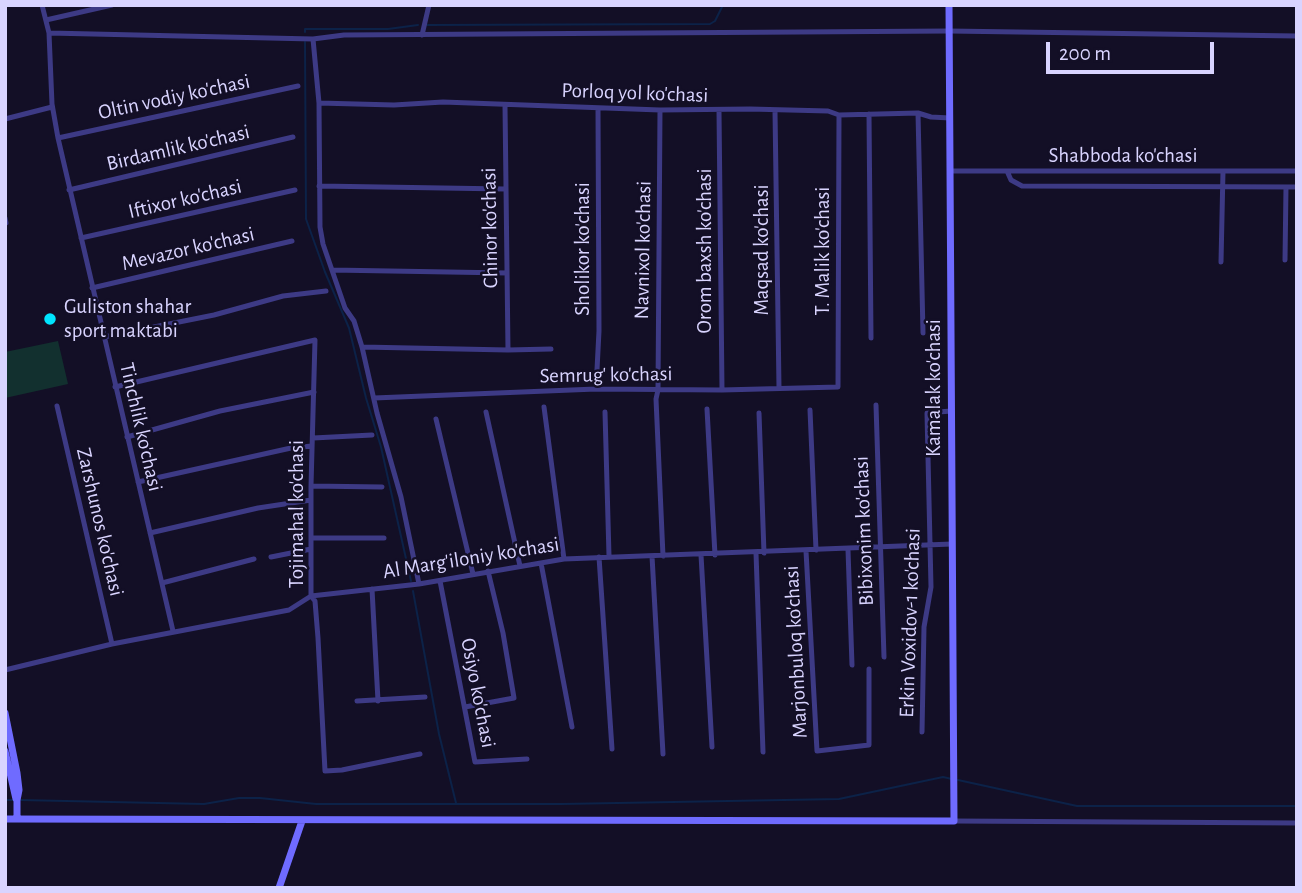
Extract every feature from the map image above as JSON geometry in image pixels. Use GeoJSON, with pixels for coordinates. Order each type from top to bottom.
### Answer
{"type":"FeatureCollection","features":[{"type":"Feature","properties":{"kind":"main road","name":"Kamalak ko'chasi"},"geometry":{"type":"LineString","coordinates":[[949,5],[954,821]]}},
{"type":"Feature","properties":{"kind":"main road"},"geometry":{"type":"LineString","coordinates":[[5,713],[11,774]]}},
{"type":"Feature","properties":{"kind":"main road"},"geometry":{"type":"LineString","coordinates":[[5,751],[11,774],[19,790],[16,800],[17,816]]}},
{"type":"Feature","properties":{"kind":"main road"},"geometry":{"type":"LineString","coordinates":[[5,819],[17,816],[302,821],[954,821]]}},
{"type":"Feature","properties":{"kind":"main road"},"geometry":{"type":"LineString","coordinates":[[279,888],[302,821]]}},
{"type":"Feature","properties":{"kind":"street","name":"Tinchlik ko'chasi"},"geometry":{"type":"LineString","coordinates":[[42,5],[49,33],[52,107],[58,138],[173,631]]}},
{"type":"Feature","properties":{"kind":"street"},"geometry":{"type":"LineString","coordinates":[[46,20],[112,5]]}},
{"type":"Feature","properties":{"kind":"street"},"geometry":{"type":"LineString","coordinates":[[422,35],[429,5]]}},
{"type":"Feature","properties":{"kind":"street"},"geometry":{"type":"LineString","coordinates":[[49,33],[313,39],[344,35],[949,31],[1297,36]]}},
{"type":"Feature","properties":{"kind":"street"},"geometry":{"type":"LineString","coordinates":[[313,39],[319,103],[320,227],[323,244],[362,346],[377,413],[401,497],[419,584]]}},
{"type":"Feature","properties":{"kind":"street","name":"Oltin vodiy ko'chasi"},"geometry":{"type":"LineString","coordinates":[[58,138],[298,86]]}},
{"type":"Feature","properties":{"kind":"street","name":"Porloq yol ko'chasi"},"geometry":{"type":"LineString","coordinates":[[319,103],[394,105],[443,102],[598,109],[750,109],[828,111],[839,115],[918,113],[950,118]]}},
{"type":"Feature","properties":{"kind":"street","name":"Chinor ko'chasi"},"geometry":{"type":"LineString","coordinates":[[505,106],[508,350]]}},
{"type":"Feature","properties":{"kind":"street"},"geometry":{"type":"LineString","coordinates":[[5,118],[52,107]]}},
{"type":"Feature","properties":{"kind":"street","name":"Sholikor ko'chasi"},"geometry":{"type":"LineString","coordinates":[[596,389],[599,331],[598,109]]}},
{"type":"Feature","properties":{"kind":"street","name":"Navnixol ko'chasi"},"geometry":{"type":"LineString","coordinates":[[660,110],[656,399],[663,555]]}},
{"type":"Feature","properties":{"kind":"street","name":"Orom baxsh ko'chasi"},"geometry":{"type":"LineString","coordinates":[[719,111],[722,390]]}},
{"type":"Feature","properties":{"kind":"street","name":"Maqsad ko'chasi"},"geometry":{"type":"LineString","coordinates":[[775,111],[779,388]]}},
{"type":"Feature","properties":{"kind":"street"},"geometry":{"type":"LineString","coordinates":[[918,113],[923,332]]}},
{"type":"Feature","properties":{"kind":"street"},"geometry":{"type":"LineString","coordinates":[[869,114],[872,338]]}},
{"type":"Feature","properties":{"kind":"street","name":"T. Malik ko'chasi"},"geometry":{"type":"LineString","coordinates":[[838,387],[839,115]]}},
{"type":"Feature","properties":{"kind":"street","name":"Birdamlik ko'chasi"},"geometry":{"type":"LineString","coordinates":[[69,190],[293,137]]}},
{"type":"Feature","properties":{"kind":"street"},"geometry":{"type":"LineString","coordinates":[[1175,171],[1175,186]]}},
{"type":"Feature","properties":{"kind":"street"},"geometry":{"type":"LineString","coordinates":[[1221,262],[1223,171]]}},
{"type":"Feature","properties":{"kind":"street","name":"Shabboda ko'chasi"},"geometry":{"type":"LineString","coordinates":[[950,172],[1297,171]]}},
{"type":"Feature","properties":{"kind":"street"},"geometry":{"type":"LineString","coordinates":[[1007,172],[1011,180],[1022,186],[1297,187]]}},
{"type":"Feature","properties":{"kind":"street"},"geometry":{"type":"LineString","coordinates":[[319,187],[505,189]]}},
{"type":"Feature","properties":{"kind":"street"},"geometry":{"type":"LineString","coordinates":[[1285,260],[1286,187]]}},
{"type":"Feature","properties":{"kind":"street","name":"Iftixor ko'chasi"},"geometry":{"type":"LineString","coordinates":[[81,238],[295,190]]}},
{"type":"Feature","properties":{"kind":"street","name":"Mevazor ko'chasi"},"geometry":{"type":"LineString","coordinates":[[92,288],[292,241]]}},
{"type":"Feature","properties":{"kind":"street"},"geometry":{"type":"LineString","coordinates":[[332,270],[506,273]]}},
{"type":"Feature","properties":{"kind":"street"},"geometry":{"type":"LineString","coordinates":[[104,337],[214,315],[283,296],[326,291]]}},
{"type":"Feature","properties":{"kind":"street","name":"Tojimahal ko'chasi"},"geometry":{"type":"LineString","coordinates":[[115,387],[315,340],[311,596],[315,601],[318,638],[325,771],[342,771],[420,754]]}},
{"type":"Feature","properties":{"kind":"street"},"geometry":{"type":"LineString","coordinates":[[362,346],[551,349]]}},
{"type":"Feature","properties":{"kind":"street","name":"Semrug' ko'chasi"},"geometry":{"type":"LineString","coordinates":[[374,398],[596,389],[838,387]]}},
{"type":"Feature","properties":{"kind":"street"},"geometry":{"type":"LineString","coordinates":[[127,437],[220,411],[314,392]]}},
{"type":"Feature","properties":{"kind":"street","name":"Bibixonim ko'chasi"},"geometry":{"type":"LineString","coordinates":[[876,405],[884,657]]}},
{"type":"Feature","properties":{"kind":"street","name":"Zarshunos ko'chasi"},"geometry":{"type":"LineString","coordinates":[[57,407],[112,644]]}},
{"type":"Feature","properties":{"kind":"street"},"geometry":{"type":"LineString","coordinates":[[544,407],[564,559]]}},
{"type":"Feature","properties":{"kind":"street"},"geometry":{"type":"LineString","coordinates":[[707,409],[715,555]]}},
{"type":"Feature","properties":{"kind":"street","name":"Marjonbuloq ko'chasi"},"geometry":{"type":"LineString","coordinates":[[810,410],[816,550]]}},
{"type":"Feature","properties":{"kind":"street","name":"Erkin Voxidov-1 ko'chasi"},"geometry":{"type":"LineString","coordinates":[[922,732],[924,627],[931,587],[927,412],[951,411]]}},
{"type":"Feature","properties":{"kind":"street"},"geometry":{"type":"LineString","coordinates":[[486,412],[520,566]]}},
{"type":"Feature","properties":{"kind":"street"},"geometry":{"type":"LineString","coordinates":[[605,412],[609,556]]}},
{"type":"Feature","properties":{"kind":"street"},"geometry":{"type":"LineString","coordinates":[[759,414],[764,553]]}},
{"type":"Feature","properties":{"kind":"street"},"geometry":{"type":"LineString","coordinates":[[436,419],[473,574]]}},
{"type":"Feature","properties":{"kind":"street"},"geometry":{"type":"LineString","coordinates":[[313,438],[372,435]]}},
{"type":"Feature","properties":{"kind":"street"},"geometry":{"type":"LineString","coordinates":[[138,482],[291,448],[312,446]]}},
{"type":"Feature","properties":{"kind":"street"},"geometry":{"type":"LineString","coordinates":[[311,486],[382,487]]}},
{"type":"Feature","properties":{"kind":"street"},"geometry":{"type":"LineString","coordinates":[[150,533],[258,508],[311,500]]}},
{"type":"Feature","properties":{"kind":"street"},"geometry":{"type":"LineString","coordinates":[[311,538],[384,538]]}},
{"type":"Feature","properties":{"kind":"street","name":"Al Marg'iloniy ko'chasi"},"geometry":{"type":"LineString","coordinates":[[5,670],[173,631],[289,610],[311,596],[440,581],[564,559],[952,544]]}},
{"type":"Feature","properties":{"kind":"street"},"geometry":{"type":"LineString","coordinates":[[271,557],[311,548]]}},
{"type":"Feature","properties":{"kind":"street"},"geometry":{"type":"LineString","coordinates":[[849,550],[852,665]]}},
{"type":"Feature","properties":{"kind":"street","name":"Marjonbuloq ko'chasi"},"geometry":{"type":"LineString","coordinates":[[806,551],[817,751],[869,745],[869,669]]}},
{"type":"Feature","properties":{"kind":"street"},"geometry":{"type":"LineString","coordinates":[[756,553],[763,752]]}},
{"type":"Feature","properties":{"kind":"street"},"geometry":{"type":"LineString","coordinates":[[701,555],[712,747]]}},
{"type":"Feature","properties":{"kind":"street"},"geometry":{"type":"LineString","coordinates":[[599,556],[612,749]]}},
{"type":"Feature","properties":{"kind":"street"},"geometry":{"type":"LineString","coordinates":[[652,556],[663,754]]}},
{"type":"Feature","properties":{"kind":"street"},"geometry":{"type":"LineString","coordinates":[[162,583],[254,559]]}},
{"type":"Feature","properties":{"kind":"street"},"geometry":{"type":"LineString","coordinates":[[541,563],[572,727]]}},
{"type":"Feature","properties":{"kind":"street"},"geometry":{"type":"LineString","coordinates":[[466,707],[514,698],[503,633],[488,571]]}},
{"type":"Feature","properties":{"kind":"street","name":"Osiyo ko'chasi"},"geometry":{"type":"LineString","coordinates":[[440,581],[475,762],[527,759]]}},
{"type":"Feature","properties":{"kind":"street"},"geometry":{"type":"LineString","coordinates":[[372,589],[378,701]]}},
{"type":"Feature","properties":{"kind":"street"},"geometry":{"type":"LineString","coordinates":[[357,701],[425,697]]}},
{"type":"Feature","properties":{"kind":"street"},"geometry":{"type":"LineString","coordinates":[[954,821],[1297,823]]}},
{"type":"Feature","properties":{"kind":"green space"},"geometry":{"type":"Polygon","coordinates":[[[58,341],[68,384],[5,398],[5,352],[58,341]]]}},
{"type":"Feature","properties":{"kind":"waterway"},"geometry":{"type":"LineString","coordinates":[[427,25],[710,24],[715,21],[723,5]]}},
{"type":"Feature","properties":{"kind":"waterway"},"geometry":{"type":"LineString","coordinates":[[305,32],[305,29],[388,29],[418,25]]}},
{"type":"Feature","properties":{"kind":"waterway"},"geometry":{"type":"LineString","coordinates":[[305,42],[306,219],[349,328],[381,447],[411,581]]}},
{"type":"Feature","properties":{"kind":"waterway"},"geometry":{"type":"LineString","coordinates":[[413,591],[439,734],[456,803]]}},
{"type":"Feature","properties":{"kind":"waterway"},"geometry":{"type":"LineString","coordinates":[[20,800],[204,804],[239,798],[260,798],[316,804],[562,804],[839,799],[943,777],[952,779]]}},
{"type":"Feature","properties":{"kind":"waterway"},"geometry":{"type":"LineString","coordinates":[[958,780],[1077,806],[1297,806]]}},
{"type":"Feature","properties":{"kind":"waterway"},"geometry":{"type":"LineString","coordinates":[[5,800],[14,800]]}},
{"type":"Feature","properties":{"kind":"place","name":"Guliston shahar sport maktabi"},"geometry":{"type":"Point","coordinates":[50,319]}}]}
